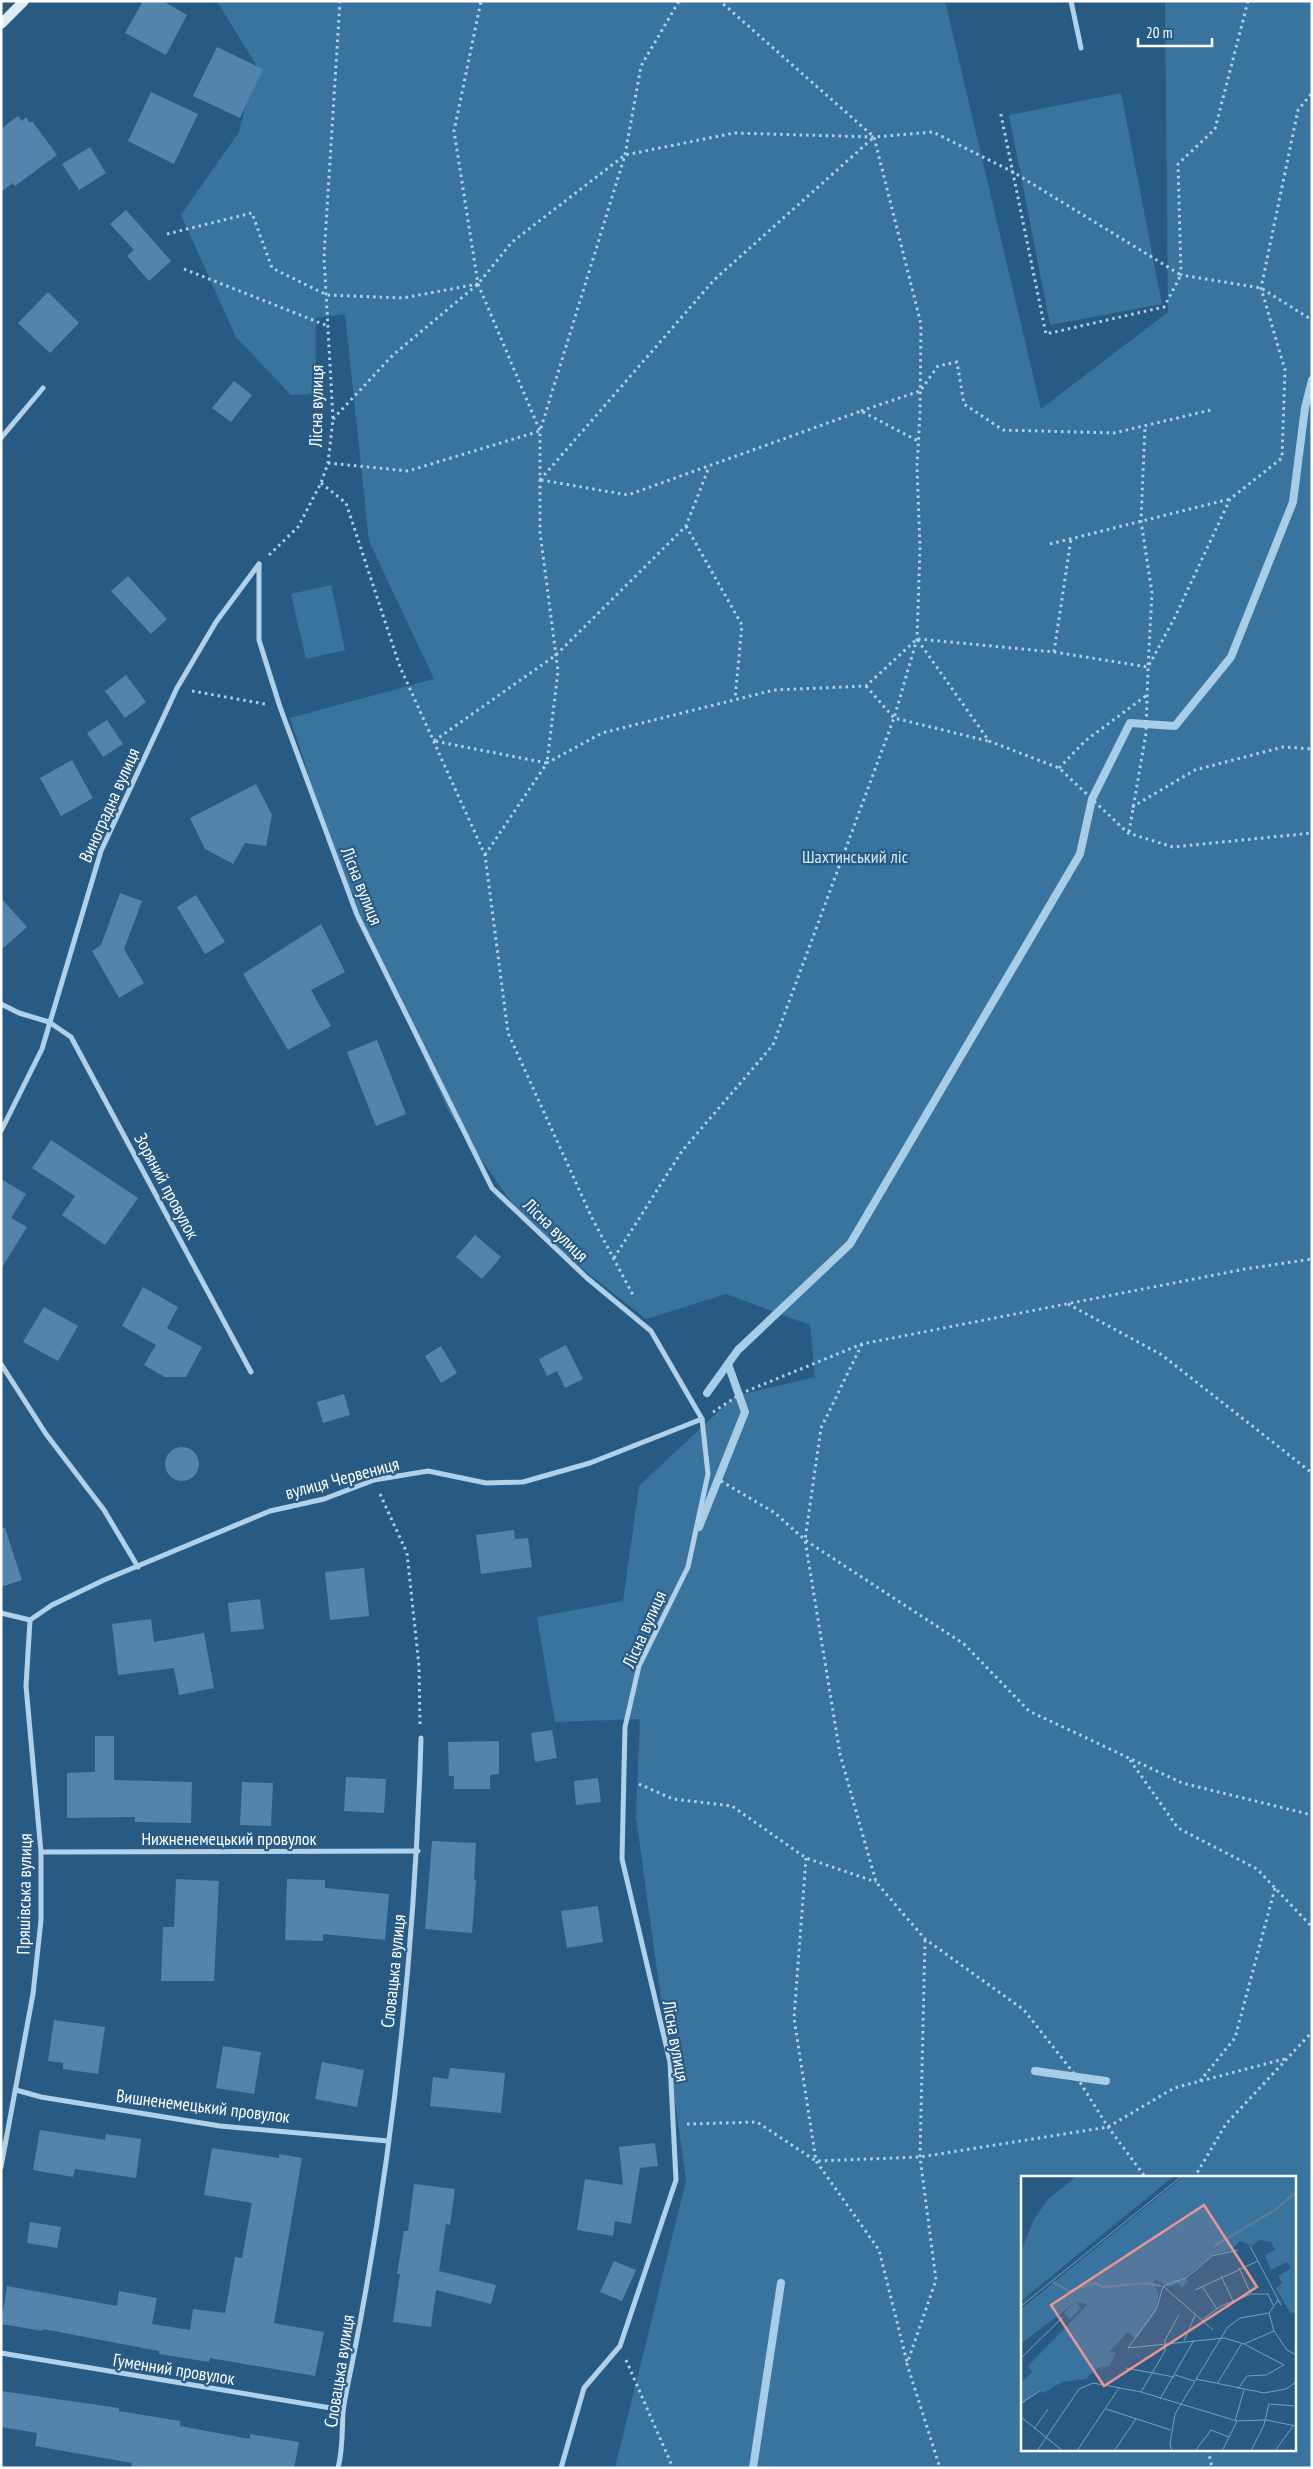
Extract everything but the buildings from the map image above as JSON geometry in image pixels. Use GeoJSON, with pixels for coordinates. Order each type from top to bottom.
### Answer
{"type":"FeatureCollection","features":[{"type":"Feature","properties":{"kind":"street"},"geometry":{"type":"LineString","coordinates":[[3,22],[24,1]]}},
{"type":"Feature","properties":{"kind":"street"},"geometry":{"type":"LineString","coordinates":[[1071,1],[1081,48]]}},
{"type":"Feature","properties":{"kind":"street"},"geometry":{"type":"LineString","coordinates":[[1,438],[43,388]]}},
{"type":"Feature","properties":{"kind":"street","name":"Виноградна вулиця"},"geometry":{"type":"LineString","coordinates":[[1,1131],[42,1049],[48,1022],[100,850],[178,688],[216,622],[259,564]]}},
{"type":"Feature","properties":{"kind":"street","name":"Лісна вулиця"},"geometry":{"type":"LineString","coordinates":[[259,564],[259,640],[280,707],[357,915],[492,1188],[588,1278],[652,1331],[702,1419],[708,1474],[688,1567],[639,1666],[625,1727],[622,1859],[670,2062],[676,2180],[620,2346],[584,2388],[561,2468]]}},
{"type":"Feature","properties":{"kind":"street","name":"Зоряний провулок"},"geometry":{"type":"LineString","coordinates":[[1,1004],[19,1013],[48,1022],[71,1037],[251,1372]]}},
{"type":"Feature","properties":{"kind":"street"},"geometry":{"type":"LineString","coordinates":[[1,1364],[46,1434],[104,1510],[138,1567]]}},
{"type":"Feature","properties":{"kind":"street","name":"вулиця Червениця"},"geometry":{"type":"LineString","coordinates":[[30,1620],[52,1605],[270,1511],[324,1499],[374,1480],[428,1470],[486,1483],[524,1482],[590,1463],[702,1419]]}},
{"type":"Feature","properties":{"kind":"street"},"geometry":{"type":"LineString","coordinates":[[1,1613],[30,1620]]}},
{"type":"Feature","properties":{"kind":"street","name":"Пряшівська вулиця"},"geometry":{"type":"LineString","coordinates":[[1,2167],[33,1994],[40,1920],[41,1852],[26,1686],[30,1620]]}},
{"type":"Feature","properties":{"kind":"street","name":"Словацька вулиця"},"geometry":{"type":"LineString","coordinates":[[338,2468],[342,2454],[343,2410],[362,2314],[388,2141],[405,1996],[418,1851],[421,1738]]}},
{"type":"Feature","properties":{"kind":"street","name":"Нижненемецький провулок"},"geometry":{"type":"LineString","coordinates":[[41,1852],[418,1851]]}},
{"type":"Feature","properties":{"kind":"street","name":"Вишненемецький провулок"},"geometry":{"type":"LineString","coordinates":[[16,2090],[41,2097],[220,2126],[388,2141]]}},
{"type":"Feature","properties":{"kind":"street","name":"Гуменний провулок"},"geometry":{"type":"LineString","coordinates":[[1,2353],[343,2410]]}},
{"type":"Feature","properties":{"kind":"path","name":"Лісна вулиця"},"geometry":{"type":"LineString","coordinates":[[259,564],[298,527],[321,484],[328,463],[333,419],[324,248],[340,1]]}},
{"type":"Feature","properties":{"kind":"path"},"geometry":{"type":"LineString","coordinates":[[481,1],[454,131],[478,284],[540,431]]}},
{"type":"Feature","properties":{"kind":"path"},"geometry":{"type":"LineString","coordinates":[[485,855],[547,763],[558,671],[540,532],[540,431],[625,155],[641,66],[679,1]]}},
{"type":"Feature","properties":{"kind":"path"},"geometry":{"type":"LineString","coordinates":[[614,1258],[682,1151],[773,1045],[894,718],[918,639],[920,548],[917,466],[920,324],[874,137],[720,1]]}},
{"type":"Feature","properties":{"kind":"path"},"geometry":{"type":"LineString","coordinates":[[1000,110],[1046,334],[1164,307],[1181,275],[1178,164],[1216,129],[1248,1]]}},
{"type":"Feature","properties":{"kind":"path"},"geometry":{"type":"LineString","coordinates":[[1050,544],[1230,499],[1282,458],[1285,370],[1261,288],[1298,110],[1312,93]]}},
{"type":"Feature","properties":{"kind":"path"},"geometry":{"type":"LineString","coordinates":[[333,419],[393,355],[478,284],[512,242],[625,155],[734,133],[874,137],[932,132],[1012,172],[1181,275],[1261,288],[1312,320]]}},
{"type":"Feature","properties":{"kind":"path"},"geometry":{"type":"LineString","coordinates":[[540,480],[714,280],[874,137]]}},
{"type":"Feature","properties":{"kind":"path"},"geometry":{"type":"LineString","coordinates":[[167,234],[252,213],[272,268],[327,295],[403,298],[478,284]]}},
{"type":"Feature","properties":{"kind":"path"},"geometry":{"type":"LineString","coordinates":[[184,269],[328,326]]}},
{"type":"Feature","properties":{"kind":"path"},"geometry":{"type":"LineString","coordinates":[[540,480],[628,495],[920,390],[938,366],[956,362],[964,404],[1003,430],[1114,434],[1211,410]]}},
{"type":"Feature","properties":{"kind":"path"},"geometry":{"type":"LineString","coordinates":[[860,411],[918,441]]}},
{"type":"Feature","properties":{"kind":"path"},"geometry":{"type":"LineString","coordinates":[[1128,833],[1146,732],[1152,593],[1141,521],[1145,426]]}},
{"type":"Feature","properties":{"kind":"path"},"geometry":{"type":"LineString","coordinates":[[328,463],[408,471],[540,431]]}},
{"type":"Feature","properties":{"kind":"path"},"geometry":{"type":"LineString","coordinates":[[434,741],[556,655],[686,526],[710,466]]}},
{"type":"Feature","properties":{"kind":"path"},"geometry":{"type":"LineString","coordinates":[[321,484],[346,503],[400,667],[485,855],[508,1033],[592,1218],[635,1299]]}},
{"type":"Feature","properties":{"kind":"path"},"geometry":{"type":"LineString","coordinates":[[1148,667],[1175,617],[1230,499]]}},
{"type":"Feature","properties":{"kind":"path"},"geometry":{"type":"LineString","coordinates":[[686,526],[742,625],[736,699]]}},
{"type":"Feature","properties":{"kind":"path"},"geometry":{"type":"LineString","coordinates":[[1054,652],[1070,539]]}},
{"type":"Feature","properties":{"kind":"path"},"geometry":{"type":"LineString","coordinates":[[434,741],[547,763],[602,733],[736,699],[774,690],[866,686],[918,639],[1054,652],[1148,667]]}},
{"type":"Feature","properties":{"kind":"path"},"geometry":{"type":"LineString","coordinates":[[918,639],[989,742]]}},
{"type":"Feature","properties":{"kind":"path"},"geometry":{"type":"LineString","coordinates":[[866,686],[894,718],[989,742],[1059,768],[1128,833],[1172,847],[1312,833]]}},
{"type":"Feature","properties":{"kind":"path"},"geometry":{"type":"LineString","coordinates":[[178,688],[280,707]]}},
{"type":"Feature","properties":{"kind":"path"},"geometry":{"type":"LineString","coordinates":[[1059,768],[1085,741],[1147,695]]}},
{"type":"Feature","properties":{"kind":"path"},"geometry":{"type":"LineString","coordinates":[[1132,806],[1194,770],[1282,747],[1312,749]]}},
{"type":"Feature","properties":{"kind":"path"},"geometry":{"type":"LineString","coordinates":[[702,1419],[742,1393],[862,1344],[1245,1269],[1312,1259]]}},
{"type":"Feature","properties":{"kind":"path"},"geometry":{"type":"LineString","coordinates":[[1068,1304],[1162,1355],[1312,1473]]}},
{"type":"Feature","properties":{"kind":"path"},"geometry":{"type":"LineString","coordinates":[[862,1344],[821,1428],[805,1540],[840,1754],[876,1882],[926,1939],[1024,2010],[1076,2076],[1108,2127],[1145,2176]]}},
{"type":"Feature","properties":{"kind":"path"},"geometry":{"type":"LineString","coordinates":[[374,1480],[407,1553],[419,1666],[421,1738]]}},
{"type":"Feature","properties":{"kind":"path"},"geometry":{"type":"LineString","coordinates":[[730,1485],[775,1513],[805,1540],[964,1644],[1029,1711],[1182,1783],[1312,1815]]}},
{"type":"Feature","properties":{"kind":"path"},"geometry":{"type":"LineString","coordinates":[[1129,1758],[1178,1828],[1258,1869],[1312,1927]]}},
{"type":"Feature","properties":{"kind":"path"},"geometry":{"type":"LineString","coordinates":[[624,1778],[673,1799],[732,1806],[806,1858],[876,1882]]}},
{"type":"Feature","properties":{"kind":"path"},"geometry":{"type":"LineString","coordinates":[[806,1858],[794,2018],[816,2161]]}},
{"type":"Feature","properties":{"kind":"path"},"geometry":{"type":"LineString","coordinates":[[1200,2082],[1234,2038],[1275,1888]]}},
{"type":"Feature","properties":{"kind":"path"},"geometry":{"type":"LineString","coordinates":[[907,2364],[936,2280],[920,2157],[926,1939]]}},
{"type":"Feature","properties":{"kind":"path"},"geometry":{"type":"LineString","coordinates":[[1195,2176],[1226,2124],[1312,2032]]}},
{"type":"Feature","properties":{"kind":"path"},"geometry":{"type":"LineString","coordinates":[[816,2161],[920,2157],[1108,2127],[1174,2088],[1288,2058]]}},
{"type":"Feature","properties":{"kind":"path"},"geometry":{"type":"LineString","coordinates":[[673,2125],[757,2122],[816,2161],[879,2250],[907,2364],[940,2468]]}},
{"type":"Feature","properties":{"kind":"path"},"geometry":{"type":"LineString","coordinates":[[620,2346],[673,2468]]}},
{"type":"Feature","properties":{"kind":"path"},"geometry":{"type":"LineString","coordinates":[[1208,2452],[1212,2468]]}},
{"type":"Feature","properties":{"kind":"green space","name":"Шахтинський ліс"},"geometry":{"type":"Polygon","coordinates":[[[217,1],[945,1],[1041,409],[1168,312],[1165,1],[1312,1],[1312,2468],[615,2468],[686,2181],[636,1817],[640,1719],[555,1722],[537,1617],[623,1601],[639,1486],[735,1396],[815,1377],[810,1325],[726,1294],[646,1319],[527,1225],[450,1114],[345,887],[290,718],[434,679],[369,541],[345,314],[316,318],[315,394],[291,395],[236,337],[181,215],[239,132],[256,65],[217,1]]]}},
{"type":"Feature","properties":{"kind":"green space"},"geometry":{"type":"Polygon","coordinates":[[[1121,93],[1162,304],[1050,325],[1009,115],[1121,93]]]}},
{"type":"Feature","properties":{"kind":"green space"},"geometry":{"type":"Polygon","coordinates":[[[331,585],[345,650],[306,659],[291,594],[331,585]]]}},
{"type":"Feature","properties":{"kind":"waterway"},"geometry":{"type":"LineString","coordinates":[[707,1393],[738,1350],[850,1244],[1080,854],[1092,799],[1130,723],[1175,726],[1231,657],[1293,502],[1305,408],[1312,380]]}},
{"type":"Feature","properties":{"kind":"waterway"},"geometry":{"type":"LineString","coordinates":[[699,1527],[745,1412],[728,1364]]}},
{"type":"Feature","properties":{"kind":"waterway"},"geometry":{"type":"LineString","coordinates":[[1035,2071],[1106,2081]]}},
{"type":"Feature","properties":{"kind":"waterway"},"geometry":{"type":"LineString","coordinates":[[753,2468],[781,2283]]}}]}
